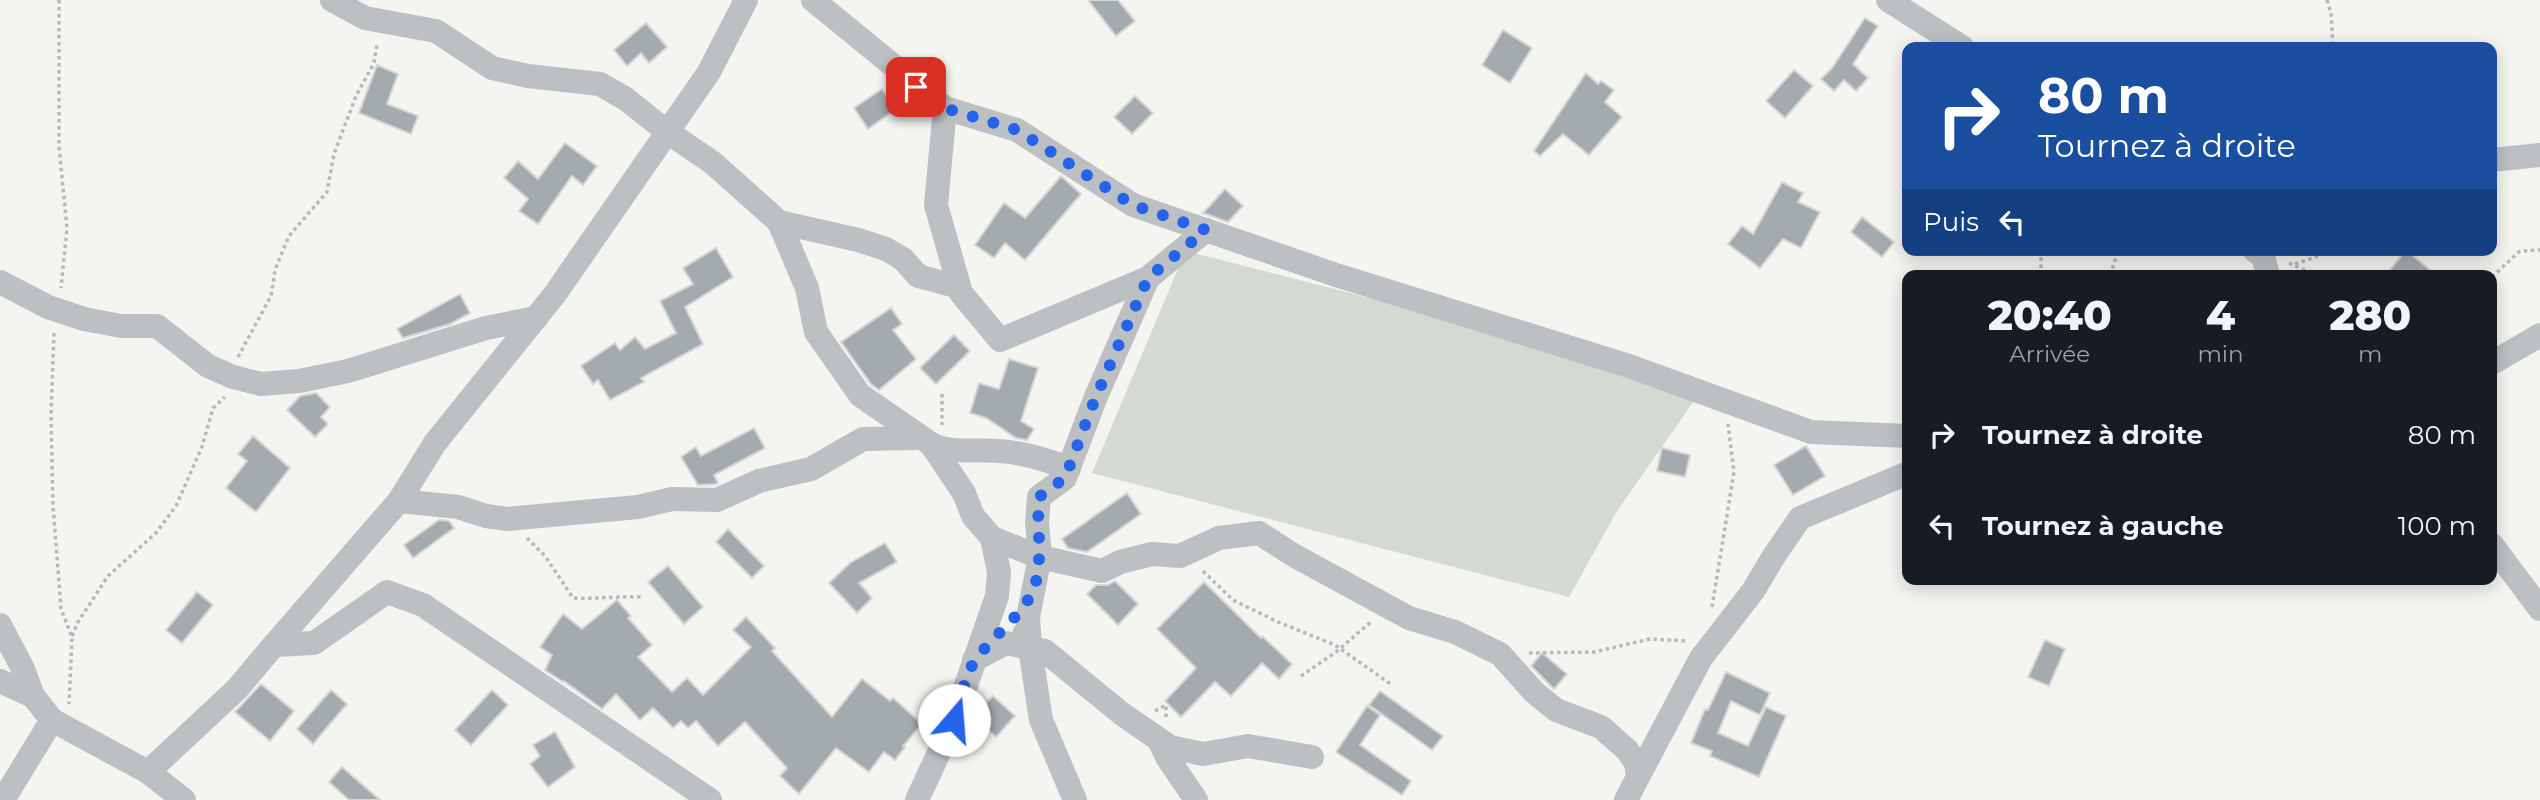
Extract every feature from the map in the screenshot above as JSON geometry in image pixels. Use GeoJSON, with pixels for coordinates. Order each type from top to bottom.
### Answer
{"type":"FeatureCollection","features":[{"type":"Feature","properties":{"kind":"street"},"geometry":{"type":"LineString","coordinates":[[332,0],[436,31],[492,68],[528,76],[600,84],[626,99],[713,163],[779,222],[807,288],[816,332],[860,395],[925,441],[964,494],[973,516],[992,538],[1040,557],[1102,570],[1120,562],[1152,554],[1180,556],[1219,538],[1259,533],[1295,556],[1409,618],[1454,632],[1500,654],[1534,692],[1556,710],[1601,727],[1627,750],[1636,763],[1638,777]]}},
{"type":"Feature","properties":{"kind":"street"},"geometry":{"type":"LineString","coordinates":[[148,772],[236,689],[399,500],[435,443],[555,294],[709,72],[746,0]]}},
{"type":"Feature","properties":{"kind":"street"},"geometry":{"type":"LineString","coordinates":[[813,0],[945,108],[1017,130],[1133,205],[1336,275],[1629,366],[1811,432],[1902,436]]}},
{"type":"Feature","properties":{"kind":"street"},"geometry":{"type":"LineString","coordinates":[[1888,0],[1954,42]]}},
{"type":"Feature","properties":{"kind":"street"},"geometry":{"type":"LineString","coordinates":[[945,108],[936,205],[961,293],[1000,340],[1148,278],[1206,230]]}},
{"type":"Feature","properties":{"kind":"street"},"geometry":{"type":"LineString","coordinates":[[2497,159],[2540,155]]}},
{"type":"Feature","properties":{"kind":"street"},"geometry":{"type":"LineString","coordinates":[[779,222],[886,249],[903,259],[918,276],[959,286]]}},
{"type":"Feature","properties":{"kind":"street"},"geometry":{"type":"LineString","coordinates":[[1075,800],[1041,720],[1030,648],[1028,617],[1040,557],[1037,522],[1039,497],[1065,478],[1095,399],[1148,278]]}},
{"type":"Feature","properties":{"kind":"street"},"geometry":{"type":"LineString","coordinates":[[0,282],[56,310],[84,319],[121,326],[157,326],[208,366],[261,383],[299,381],[348,371],[486,328],[536,318]]}},
{"type":"Feature","properties":{"kind":"street"},"geometry":{"type":"LineString","coordinates":[[2497,360],[2540,335]]}},
{"type":"Feature","properties":{"kind":"street"},"geometry":{"type":"LineString","coordinates":[[399,500],[458,507],[507,519],[638,507],[672,499],[717,500],[760,481],[811,469],[863,439],[925,441],[953,450],[1017,453],[1069,468]]}},
{"type":"Feature","properties":{"kind":"street"},"geometry":{"type":"LineString","coordinates":[[1626,800],[1701,657],[1753,591],[1773,556],[1800,518],[1902,476]]}},
{"type":"Feature","properties":{"kind":"street"},"geometry":{"type":"LineString","coordinates":[[992,538],[999,572],[1030,648]]}},
{"type":"Feature","properties":{"kind":"street"},"geometry":{"type":"LineString","coordinates":[[2497,552],[2540,609]]}},
{"type":"Feature","properties":{"kind":"street"},"geometry":{"type":"LineString","coordinates":[[917,800],[954,720],[976,659],[997,596],[999,572]]}},
{"type":"Feature","properties":{"kind":"street"},"geometry":{"type":"LineString","coordinates":[[976,659],[1033,589]]}},
{"type":"Feature","properties":{"kind":"street"},"geometry":{"type":"LineString","coordinates":[[274,645],[314,643],[387,592],[423,606],[710,800]]}},
{"type":"Feature","properties":{"kind":"street"},"geometry":{"type":"LineString","coordinates":[[0,625],[23,669],[33,696]]}},
{"type":"Feature","properties":{"kind":"street"},"geometry":{"type":"LineString","coordinates":[[976,659],[1006,643],[1045,650],[1122,714],[1170,747],[1203,754],[1248,746],[1312,757]]}},
{"type":"Feature","properties":{"kind":"street"},"geometry":{"type":"LineString","coordinates":[[0,681],[33,696],[60,724],[148,772],[184,800]]}},
{"type":"Feature","properties":{"kind":"street"},"geometry":{"type":"LineString","coordinates":[[3,800],[33,754],[60,724]]}},
{"type":"Feature","properties":{"kind":"street"},"geometry":{"type":"LineString","coordinates":[[1159,740],[1167,757],[1196,800]]}},
{"type":"Feature","properties":{"kind":"path"},"geometry":{"type":"LineString","coordinates":[[59,0],[60,147],[67,228],[51,370],[53,505],[61,609],[72,637]]}},
{"type":"Feature","properties":{"kind":"path"},"geometry":{"type":"LineString","coordinates":[[2327,0],[2331,13],[2333,42]]}},
{"type":"Feature","properties":{"kind":"path"},"geometry":{"type":"LineString","coordinates":[[60,724],[72,637],[78,622],[108,576],[156,533],[176,506],[202,447],[213,408],[228,394],[230,375],[256,320],[271,296],[275,270],[289,236],[327,192],[334,154],[356,96],[374,63],[377,43],[372,13]]}},
{"type":"Feature","properties":{"kind":"path"},"geometry":{"type":"LineString","coordinates":[[2497,272],[2520,251],[2540,250]]}},
{"type":"Feature","properties":{"kind":"path"},"geometry":{"type":"LineString","coordinates":[[2293,264],[2322,256]]}},
{"type":"Feature","properties":{"kind":"path"},"geometry":{"type":"LineString","coordinates":[[1500,654],[1594,652],[1650,639],[1713,642],[1712,609],[1734,472],[1726,401]]}},
{"type":"Feature","properties":{"kind":"path"},"geometry":{"type":"LineString","coordinates":[[493,517],[519,530],[545,556],[573,598],[596,600],[616,596],[642,597]]}},
{"type":"Feature","properties":{"kind":"path"},"geometry":{"type":"LineString","coordinates":[[1180,556],[1198,567],[1233,600],[1340,649],[1392,685]]}},
{"type":"Feature","properties":{"kind":"path"},"geometry":{"type":"LineString","coordinates":[[1301,676],[1340,649],[1376,619],[1409,618]]}},
{"type":"Feature","properties":{"kind":"shaded area"},"geometry":{"type":"Polygon","coordinates":[[[1194,253],[1385,302],[1696,398],[1617,511],[1569,597],[1092,473],[1180,264],[1194,253]]]}},
{"type":"Feature","properties":{"kind":"building"},"geometry":{"type":"Polygon","coordinates":[[[1088,0],[1118,0],[1135,21],[1116,36],[1088,0]]]}},
{"type":"Feature","properties":{"kind":"building"},"geometry":{"type":"Polygon","coordinates":[[[1865,18],[1878,26],[1853,64],[1868,78],[1856,91],[1844,80],[1834,91],[1821,79],[1832,68],[1865,18]]]}},
{"type":"Feature","properties":{"kind":"building"},"geometry":{"type":"Polygon","coordinates":[[[646,23],[667,47],[649,63],[641,53],[627,66],[614,50],[646,23]]]}},
{"type":"Feature","properties":{"kind":"building"},"geometry":{"type":"Polygon","coordinates":[[[1503,30],[1532,48],[1510,83],[1482,65],[1503,30]]]}},
{"type":"Feature","properties":{"kind":"building"},"geometry":{"type":"Polygon","coordinates":[[[377,65],[398,74],[387,104],[418,116],[411,134],[359,113],[377,65]]]}},
{"type":"Feature","properties":{"kind":"building"},"geometry":{"type":"Polygon","coordinates":[[[1794,70],[1813,86],[1785,118],[1766,101],[1794,70]]]}},
{"type":"Feature","properties":{"kind":"building"},"geometry":{"type":"Polygon","coordinates":[[[1586,73],[1598,84],[1601,81],[1614,90],[1605,102],[1622,117],[1589,155],[1563,134],[1540,156],[1534,151],[1586,73]]]}},
{"type":"Feature","properties":{"kind":"building"},"geometry":{"type":"Polygon","coordinates":[[[882,89],[896,109],[868,129],[854,108],[882,89]]]}},
{"type":"Feature","properties":{"kind":"building"},"geometry":{"type":"Polygon","coordinates":[[[1135,96],[1153,113],[1132,134],[1114,117],[1135,96]]]}},
{"type":"Feature","properties":{"kind":"building"},"geometry":{"type":"Polygon","coordinates":[[[565,143],[597,166],[583,185],[572,176],[538,224],[519,211],[528,199],[504,178],[518,161],[538,179],[565,143]]]}},
{"type":"Feature","properties":{"kind":"building"},"geometry":{"type":"Polygon","coordinates":[[[1061,176],[1081,194],[1025,260],[1005,243],[994,258],[975,245],[1004,203],[1025,218],[1061,176]]]}},
{"type":"Feature","properties":{"kind":"building"},"geometry":{"type":"Polygon","coordinates":[[[1782,182],[1803,193],[1798,202],[1820,212],[1801,248],[1783,239],[1760,268],[1728,244],[1742,226],[1753,234],[1782,182]]]}},
{"type":"Feature","properties":{"kind":"building"},"geometry":{"type":"Polygon","coordinates":[[[1225,189],[1243,206],[1228,222],[1203,213],[1225,189]]]}},
{"type":"Feature","properties":{"kind":"building"},"geometry":{"type":"Polygon","coordinates":[[[1862,217],[1894,242],[1882,257],[1851,232],[1862,217]]]}},
{"type":"Feature","properties":{"kind":"building"},"geometry":{"type":"Polygon","coordinates":[[[716,248],[733,277],[685,307],[703,344],[641,378],[644,382],[610,400],[598,380],[593,384],[581,366],[615,343],[620,350],[635,337],[645,349],[676,333],[660,301],[693,284],[683,268],[716,248]]]}},
{"type":"Feature","properties":{"kind":"building"},"geometry":{"type":"Polygon","coordinates":[[[2401,256],[2413,256],[2430,270],[2390,270],[2401,256]]]}},
{"type":"Feature","properties":{"kind":"building"},"geometry":{"type":"Polygon","coordinates":[[[460,294],[470,313],[450,324],[403,338],[397,329],[460,294]]]}},
{"type":"Feature","properties":{"kind":"building"},"geometry":{"type":"Polygon","coordinates":[[[891,308],[902,324],[893,330],[916,359],[879,390],[871,384],[841,342],[891,308]]]}},
{"type":"Feature","properties":{"kind":"building"},"geometry":{"type":"Polygon","coordinates":[[[954,335],[970,351],[936,384],[920,368],[954,335]]]}},
{"type":"Feature","properties":{"kind":"building"},"geometry":{"type":"Polygon","coordinates":[[[1009,359],[1038,368],[1021,421],[1034,429],[1027,440],[1016,438],[986,418],[970,413],[979,383],[999,389],[1009,359]]]}},
{"type":"Feature","properties":{"kind":"building"},"geometry":{"type":"Polygon","coordinates":[[[316,393],[330,407],[321,417],[328,424],[315,437],[287,410],[300,396],[316,393]]]}},
{"type":"Feature","properties":{"kind":"building"},"geometry":{"type":"Polygon","coordinates":[[[754,428],[765,448],[714,475],[718,483],[698,485],[681,457],[696,447],[701,456],[754,428]]]}},
{"type":"Feature","properties":{"kind":"building"},"geometry":{"type":"Polygon","coordinates":[[[253,436],[290,468],[256,512],[226,488],[247,461],[238,454],[253,436]]]}},
{"type":"Feature","properties":{"kind":"building"},"geometry":{"type":"Polygon","coordinates":[[[1806,446],[1825,476],[1793,495],[1774,465],[1806,446]]]}},
{"type":"Feature","properties":{"kind":"building"},"geometry":{"type":"Polygon","coordinates":[[[1662,448],[1690,455],[1685,477],[1657,471],[1662,448]]]}},
{"type":"Feature","properties":{"kind":"building"},"geometry":{"type":"Polygon","coordinates":[[[1127,493],[1141,514],[1087,552],[1068,548],[1062,539],[1127,493]]]}},
{"type":"Feature","properties":{"kind":"building"},"geometry":{"type":"Polygon","coordinates":[[[439,520],[449,521],[454,528],[413,558],[404,545],[439,520]]]}},
{"type":"Feature","properties":{"kind":"building"},"geometry":{"type":"Polygon","coordinates":[[[728,529],[764,566],[752,578],[716,542],[728,529]]]}},
{"type":"Feature","properties":{"kind":"building"},"geometry":{"type":"Polygon","coordinates":[[[885,543],[897,562],[859,583],[872,598],[857,613],[829,583],[850,563],[885,543]]]}},
{"type":"Feature","properties":{"kind":"building"},"geometry":{"type":"Polygon","coordinates":[[[668,566],[703,607],[684,624],[648,582],[668,566]]]}},
{"type":"Feature","properties":{"kind":"building"},"geometry":{"type":"Polygon","coordinates":[[[1115,581],[1138,604],[1118,625],[1087,594],[1096,585],[1108,585],[1115,581]]]}},
{"type":"Feature","properties":{"kind":"building"},"geometry":{"type":"Polygon","coordinates":[[[1204,582],[1261,638],[1262,636],[1292,664],[1279,679],[1262,663],[1231,696],[1215,682],[1181,717],[1165,701],[1196,668],[1157,629],[1204,582]]]}},
{"type":"Feature","properties":{"kind":"building"},"geometry":{"type":"Polygon","coordinates":[[[197,592],[213,605],[182,643],[166,630],[197,592]]]}},
{"type":"Feature","properties":{"kind":"building"},"geometry":{"type":"Polygon","coordinates":[[[617,600],[631,616],[628,618],[652,645],[638,657],[672,692],[687,678],[703,695],[751,647],[733,630],[746,617],[775,648],[772,651],[832,717],[862,679],[890,701],[893,698],[922,724],[895,760],[884,752],[869,772],[836,748],[799,794],[780,776],[787,768],[745,722],[718,746],[696,721],[688,728],[681,721],[673,728],[653,708],[640,720],[616,694],[602,709],[545,670],[552,655],[540,647],[563,614],[582,629],[617,600]]]}},
{"type":"Feature","properties":{"kind":"building"},"geometry":{"type":"Polygon","coordinates":[[[2045,640],[2065,649],[2049,686],[2028,677],[2045,640]]]}},
{"type":"Feature","properties":{"kind":"building"},"geometry":{"type":"Polygon","coordinates":[[[1542,653],[1567,674],[1554,689],[1531,666],[1542,653]]]}},
{"type":"Feature","properties":{"kind":"building"},"geometry":{"type":"Polygon","coordinates":[[[1726,672],[1770,693],[1760,715],[1731,701],[1718,733],[1748,746],[1766,707],[1786,716],[1759,777],[1710,756],[1712,751],[1691,743],[1705,709],[1708,710],[1726,672]]]}},
{"type":"Feature","properties":{"kind":"building"},"geometry":{"type":"Polygon","coordinates":[[[261,684],[294,711],[270,741],[235,712],[261,684]]]}},
{"type":"Feature","properties":{"kind":"building"},"geometry":{"type":"Polygon","coordinates":[[[331,690],[347,704],[313,744],[297,729],[331,690]]]}},
{"type":"Feature","properties":{"kind":"building"},"geometry":{"type":"Polygon","coordinates":[[[492,690],[508,705],[471,745],[455,730],[492,690]]]}},
{"type":"Feature","properties":{"kind":"building"},"geometry":{"type":"Polygon","coordinates":[[[1380,691],[1443,736],[1432,750],[1369,705],[1380,691]]]}},
{"type":"Feature","properties":{"kind":"building"},"geometry":{"type":"Polygon","coordinates":[[[993,696],[1015,716],[996,737],[974,716],[993,696]]]}},
{"type":"Feature","properties":{"kind":"building"},"geometry":{"type":"Polygon","coordinates":[[[1367,706],[1380,715],[1360,745],[1411,781],[1402,795],[1336,752],[1367,706]]]}},
{"type":"Feature","properties":{"kind":"building"},"geometry":{"type":"Polygon","coordinates":[[[555,732],[575,767],[548,787],[530,764],[540,756],[533,745],[555,732]]]}},
{"type":"Feature","properties":{"kind":"building"},"geometry":{"type":"Polygon","coordinates":[[[342,767],[380,800],[349,800],[329,782],[342,767]]]}},
{"type":"Feature","properties":{"kind":"route"},"geometry":{"type":"LineString","coordinates":[[916,87],[945,108],[1017,130],[1133,205],[1206,230],[1148,278],[1095,399],[1065,478],[1039,497],[1037,522],[1040,557],[1033,589],[1023,605],[974,660],[954,720]]}}]}
